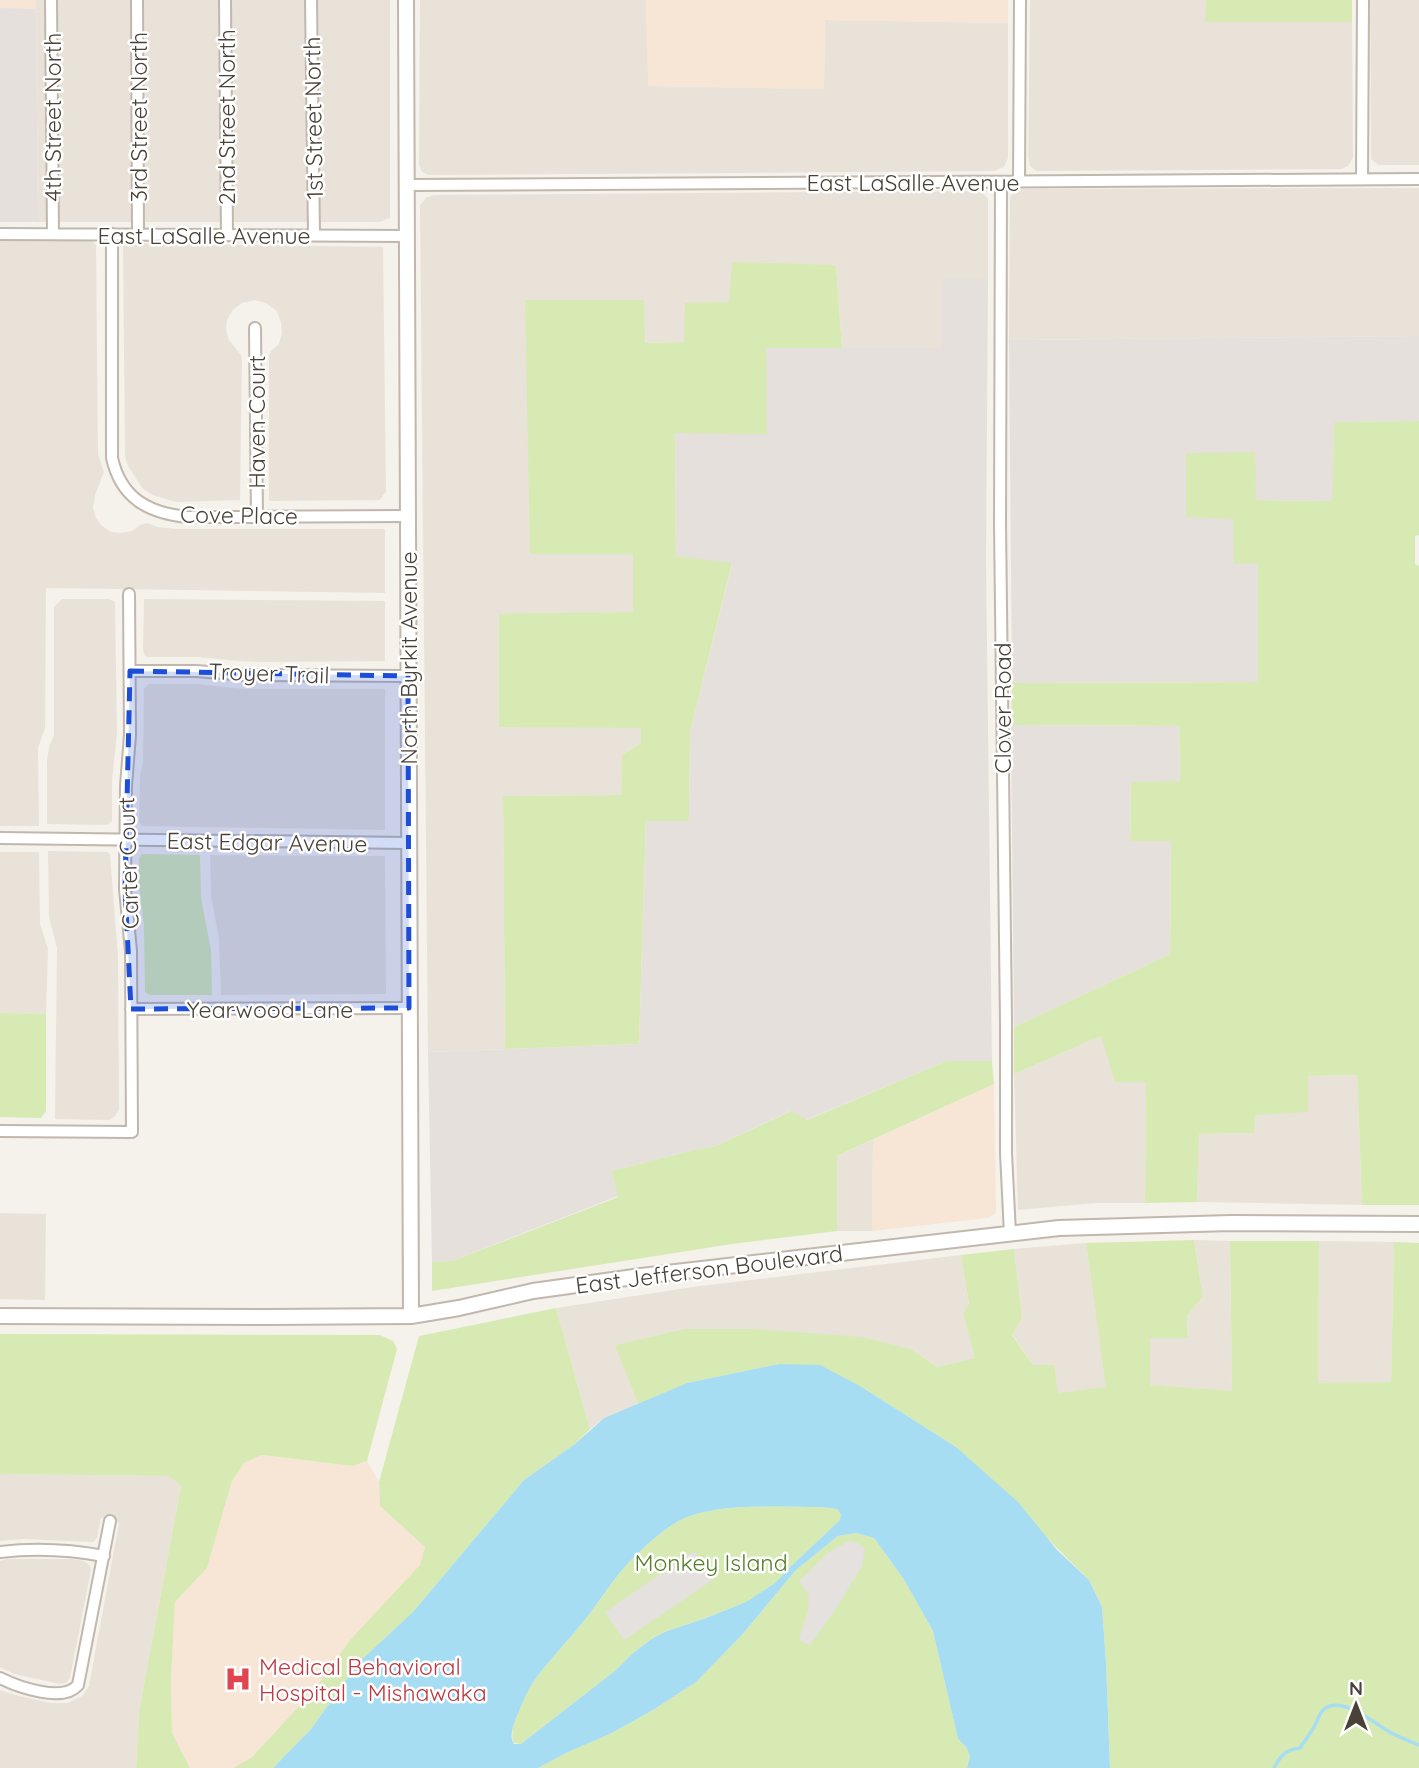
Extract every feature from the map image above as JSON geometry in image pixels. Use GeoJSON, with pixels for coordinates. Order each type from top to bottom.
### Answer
{"type":"FeatureCollection","features":[{"type":"Feature","properties":{"kind":"street","name":"4th Street North"},"geometry":{"type":"LineString","coordinates":[[51,0],[53,234]]}},
{"type":"Feature","properties":{"kind":"street","name":"3rd Street North"},"geometry":{"type":"LineString","coordinates":[[137,0],[138,234]]}},
{"type":"Feature","properties":{"kind":"street","name":"2nd Street North"},"geometry":{"type":"LineString","coordinates":[[225,0],[226,235]]}},
{"type":"Feature","properties":{"kind":"street","name":"1st Street North"},"geometry":{"type":"LineString","coordinates":[[311,0],[314,236]]}},
{"type":"Feature","properties":{"kind":"street","name":"North Byrkit Avenue"},"geometry":{"type":"LineString","coordinates":[[406,0],[411,1316]]}},
{"type":"Feature","properties":{"kind":"street"},"geometry":{"type":"LineString","coordinates":[[1019,182],[1020,0]]}},
{"type":"Feature","properties":{"kind":"street"},"geometry":{"type":"LineString","coordinates":[[1362,179],[1363,0]]}},
{"type":"Feature","properties":{"kind":"street","name":"East LaSalle Avenue"},"geometry":{"type":"LineString","coordinates":[[407,186],[1419,179]]}},
{"type":"Feature","properties":{"kind":"street","name":"Clover Road"},"geometry":{"type":"LineString","coordinates":[[1001,182],[1000,524],[1006,1153],[1010,1234]]}},
{"type":"Feature","properties":{"kind":"street","name":"East LaSalle Avenue"},"geometry":{"type":"LineString","coordinates":[[0,234],[408,236]]}},
{"type":"Feature","properties":{"kind":"street","name":"Cove Place"},"geometry":{"type":"LineString","coordinates":[[112,234],[112,458],[121,483],[131,495],[160,512],[187,517],[409,516]]}},
{"type":"Feature","properties":{"kind":"street","name":"Haven Court"},"geometry":{"type":"LineString","coordinates":[[255,328],[257,517]]}},
{"type":"Feature","properties":{"kind":"street","name":"Carter Court"},"geometry":{"type":"LineString","coordinates":[[0,1131],[132,1132],[131,951],[125,889],[126,786],[130,735],[129,594]]}},
{"type":"Feature","properties":{"kind":"street","name":"Troyer Trail"},"geometry":{"type":"LineString","coordinates":[[130,671],[196,671],[247,676],[408,676]]}},
{"type":"Feature","properties":{"kind":"street","name":"East Edgar Avenue"},"geometry":{"type":"LineString","coordinates":[[0,838],[408,843]]}},
{"type":"Feature","properties":{"kind":"street","name":"Yearwood Lane"},"geometry":{"type":"LineString","coordinates":[[131,1009],[409,1008]]}},
{"type":"Feature","properties":{"kind":"street","name":"East Jefferson Boulevard"},"geometry":{"type":"LineString","coordinates":[[0,1316],[411,1316],[533,1291],[642,1276],[1081,1227],[1158,1224],[1419,1224]]}},
{"type":"Feature","properties":{"kind":"street"},"geometry":{"type":"LineString","coordinates":[[0,1678],[12,1684],[55,1694],[73,1691],[78,1685],[110,1521]]}},
{"type":"Feature","properties":{"kind":"street"},"geometry":{"type":"LineString","coordinates":[[0,1552],[79,1552],[104,1556]]}},
{"type":"Feature","properties":{"kind":"highlighted area"},"geometry":{"type":"Polygon","coordinates":[[[130,671],[408,676],[409,1008],[131,1009],[125,889],[130,671]]]}},
{"type":"Feature","properties":{"kind":"shaded area"},"geometry":{"type":"Polygon","coordinates":[[[0,0],[36,0],[36,9],[0,8],[0,0]]]}},
{"type":"Feature","properties":{"kind":"shaded area"},"geometry":{"type":"Polygon","coordinates":[[[36,0],[390,0],[390,218],[379,222],[38,222],[36,0]]]}},
{"type":"Feature","properties":{"kind":"shaded area"},"geometry":{"type":"Polygon","coordinates":[[[420,0],[646,0],[649,86],[824,89],[825,20],[1008,23],[1008,158],[1004,167],[994,171],[429,175],[422,172],[419,165],[420,0]]]}},
{"type":"Feature","properties":{"kind":"shaded area"},"geometry":{"type":"Polygon","coordinates":[[[646,0],[1008,0],[1008,23],[825,20],[824,89],[648,86],[646,0]]]}},
{"type":"Feature","properties":{"kind":"shaded area"},"geometry":{"type":"Polygon","coordinates":[[[1030,0],[1206,0],[1206,22],[1352,22],[1353,158],[1348,166],[1342,169],[1036,171],[1030,166],[1028,156],[1030,0]]]}},
{"type":"Feature","properties":{"kind":"shaded area"},"geometry":{"type":"Polygon","coordinates":[[[1370,0],[1419,0],[1419,165],[1378,165],[1371,159],[1370,0]]]}},
{"type":"Feature","properties":{"kind":"shaded area"},"geometry":{"type":"Polygon","coordinates":[[[0,8],[36,9],[38,222],[0,222],[0,8]]]}},
{"type":"Feature","properties":{"kind":"shaded area"},"geometry":{"type":"Polygon","coordinates":[[[1419,188],[1419,336],[1009,340],[1010,197],[1016,189],[1419,188]]]}},
{"type":"Feature","properties":{"kind":"shaded area"},"geometry":{"type":"Polygon","coordinates":[[[981,191],[988,199],[988,279],[942,279],[943,348],[842,348],[836,265],[730,303],[685,342],[644,343],[644,300],[530,554],[633,554],[633,613],[499,615],[499,726],[641,727],[641,743],[622,755],[621,795],[503,796],[505,1049],[428,1052],[420,205],[426,198],[434,195],[981,191]]]}},
{"type":"Feature","properties":{"kind":"shaded area"},"geometry":{"type":"Polygon","coordinates":[[[0,241],[91,241],[96,245],[98,454],[104,472],[93,508],[102,526],[111,532],[121,533],[147,523],[176,529],[385,529],[385,593],[46,588],[45,728],[38,748],[39,826],[0,826],[0,241]]]}},
{"type":"Feature","properties":{"kind":"shaded area"},"geometry":{"type":"Polygon","coordinates":[[[123,243],[383,247],[386,491],[380,500],[269,501],[269,356],[279,344],[282,333],[277,311],[266,303],[255,300],[242,303],[233,310],[227,320],[226,330],[242,360],[240,500],[176,502],[143,489],[128,466],[125,456],[123,243]]]}},
{"type":"Feature","properties":{"kind":"shaded area"},"geometry":{"type":"Polygon","coordinates":[[[942,278],[988,279],[986,561],[992,1061],[946,1061],[806,1120],[790,1111],[716,1146],[611,1171],[618,1196],[452,1261],[432,1262],[428,1052],[639,1044],[646,821],[689,820],[690,733],[732,564],[676,556],[675,432],[765,348],[942,348],[942,278]]]}},
{"type":"Feature","properties":{"kind":"shaded area"},"geometry":{"type":"Polygon","coordinates":[[[1419,336],[1419,421],[1334,422],[1333,501],[1256,500],[1234,518],[1258,563],[1258,682],[1012,683],[1009,340],[1419,336]]]}},
{"type":"Feature","properties":{"kind":"shaded area"},"geometry":{"type":"Polygon","coordinates":[[[62,599],[109,599],[115,602],[117,734],[112,780],[112,821],[107,825],[47,824],[47,761],[54,735],[54,607],[62,599]]]}},
{"type":"Feature","properties":{"kind":"shaded area"},"geometry":{"type":"Polygon","coordinates":[[[144,599],[385,601],[385,661],[263,662],[198,657],[148,657],[143,651],[144,599]]]}},
{"type":"Feature","properties":{"kind":"shaded area"},"geometry":{"type":"Polygon","coordinates":[[[149,684],[196,684],[245,689],[385,689],[385,830],[142,826],[139,822],[144,688],[149,684]]]}},
{"type":"Feature","properties":{"kind":"shaded area"},"geometry":{"type":"Polygon","coordinates":[[[1011,725],[1179,726],[1180,781],[1131,783],[1130,840],[1171,840],[1170,954],[1014,1027],[1011,725]]]}},
{"type":"Feature","properties":{"kind":"shaded area"},"geometry":{"type":"Polygon","coordinates":[[[48,851],[108,852],[110,855],[118,957],[119,1109],[109,1120],[55,1119],[57,948],[49,917],[48,851]]]}},
{"type":"Feature","properties":{"kind":"shaded area"},"geometry":{"type":"Polygon","coordinates":[[[0,852],[39,852],[40,924],[48,949],[46,1014],[0,1013],[0,852]]]}},
{"type":"Feature","properties":{"kind":"shaded area"},"geometry":{"type":"Polygon","coordinates":[[[210,855],[385,856],[386,994],[221,995],[219,939],[211,896],[210,855]]]}},
{"type":"Feature","properties":{"kind":"shaded area"},"geometry":{"type":"Polygon","coordinates":[[[1101,1036],[1146,1082],[1145,1203],[1096,1203],[1018,1210],[1014,1074],[1101,1036]]]}},
{"type":"Feature","properties":{"kind":"shaded area"},"geometry":{"type":"Polygon","coordinates":[[[1357,1075],[1362,1205],[1197,1202],[1198,1134],[1254,1133],[1256,1115],[1307,1076],[1357,1075]]]}},
{"type":"Feature","properties":{"kind":"shaded area"},"geometry":{"type":"Polygon","coordinates":[[[994,1084],[996,1213],[987,1218],[872,1231],[873,1140],[994,1084]]]}},
{"type":"Feature","properties":{"kind":"shaded area"},"geometry":{"type":"Polygon","coordinates":[[[873,1140],[872,1231],[837,1231],[837,1156],[873,1140]]]}},
{"type":"Feature","properties":{"kind":"shaded area"},"geometry":{"type":"Polygon","coordinates":[[[0,1213],[46,1214],[45,1300],[0,1299],[0,1213]]]}},
{"type":"Feature","properties":{"kind":"shaded area"},"geometry":{"type":"Polygon","coordinates":[[[1194,1240],[1230,1241],[1232,1392],[1150,1385],[1150,1338],[1188,1338],[1187,1316],[1203,1297],[1194,1240]]]}},
{"type":"Feature","properties":{"kind":"shaded area"},"geometry":{"type":"Polygon","coordinates":[[[1319,1241],[1394,1242],[1391,1382],[1318,1384],[1319,1241]]]}},
{"type":"Feature","properties":{"kind":"shaded area"},"geometry":{"type":"Polygon","coordinates":[[[1086,1243],[1107,1387],[1058,1394],[1033,1365],[1012,1334],[1022,1318],[1014,1249],[1086,1243]]]}},
{"type":"Feature","properties":{"kind":"shaded area"},"geometry":{"type":"Polygon","coordinates":[[[961,1255],[969,1305],[963,1314],[976,1358],[937,1367],[911,1349],[757,1329],[722,1330],[616,1345],[638,1404],[604,1418],[590,1429],[556,1308],[700,1286],[961,1255]]]}},
{"type":"Feature","properties":{"kind":"shaded area"},"geometry":{"type":"Polygon","coordinates":[[[262,1455],[353,1466],[367,1461],[379,1482],[380,1506],[425,1547],[420,1566],[350,1640],[315,1689],[252,1757],[233,1768],[190,1768],[172,1733],[171,1680],[175,1602],[207,1568],[232,1481],[244,1463],[262,1455]]]}},
{"type":"Feature","properties":{"kind":"shaded area"},"geometry":{"type":"Polygon","coordinates":[[[0,1474],[170,1476],[181,1486],[139,1711],[136,1768],[0,1768],[0,1690],[51,1703],[68,1703],[82,1696],[89,1686],[119,1523],[101,1518],[97,1538],[93,1542],[23,1539],[0,1541],[0,1474]]]}},
{"type":"Feature","properties":{"kind":"shaded area"},"geometry":{"type":"Polygon","coordinates":[[[849,1541],[858,1543],[865,1549],[862,1566],[810,1645],[799,1640],[808,1610],[809,1595],[799,1581],[828,1553],[849,1541]]]}},
{"type":"Feature","properties":{"kind":"shaded area"},"geometry":{"type":"Polygon","coordinates":[[[694,1551],[714,1579],[624,1640],[605,1612],[694,1551]]]}},
{"type":"Feature","properties":{"kind":"shaded area"},"geometry":{"type":"Polygon","coordinates":[[[72,1559],[84,1561],[90,1566],[70,1678],[66,1683],[14,1674],[0,1667],[0,1561],[72,1559]]]}},
{"type":"Feature","properties":{"kind":"green space"},"geometry":{"type":"Polygon","coordinates":[[[1206,0],[1352,0],[1352,22],[1205,22],[1206,0]]]}},
{"type":"Feature","properties":{"kind":"green space"},"geometry":{"type":"Polygon","coordinates":[[[732,262],[836,265],[842,348],[766,348],[767,434],[675,433],[676,556],[732,563],[690,733],[689,821],[646,821],[639,1044],[505,1049],[503,796],[621,795],[622,755],[641,743],[641,728],[499,727],[499,614],[633,612],[633,554],[530,554],[525,300],[644,300],[645,343],[684,342],[685,303],[729,302],[732,262]]]}},
{"type":"Feature","properties":{"kind":"green space"},"geometry":{"type":"Polygon","coordinates":[[[1419,421],[1419,535],[1415,536],[1415,564],[1419,566],[1419,1205],[1362,1205],[1357,1075],[1308,1076],[1308,1112],[1256,1115],[1254,1133],[1199,1134],[1197,1202],[1145,1203],[1146,1082],[1115,1082],[1101,1036],[1014,1074],[1014,1027],[1170,954],[1171,841],[1130,841],[1131,782],[1180,781],[1179,726],[1011,725],[1012,683],[1258,682],[1258,563],[1234,564],[1233,519],[1186,517],[1186,453],[1255,452],[1256,500],[1332,501],[1334,422],[1419,421]]]}},
{"type":"Feature","properties":{"kind":"green space"},"geometry":{"type":"Polygon","coordinates":[[[142,854],[200,855],[201,898],[211,950],[212,995],[150,995],[145,992],[144,925],[139,885],[139,858],[142,854]]]}},
{"type":"Feature","properties":{"kind":"green space"},"geometry":{"type":"Polygon","coordinates":[[[0,1013],[46,1014],[46,1111],[41,1118],[0,1117],[0,1013]]]}},
{"type":"Feature","properties":{"kind":"green space"},"geometry":{"type":"Polygon","coordinates":[[[946,1061],[992,1061],[994,1084],[837,1156],[837,1231],[732,1244],[432,1291],[432,1262],[452,1261],[618,1197],[611,1171],[716,1146],[791,1111],[807,1120],[946,1061]]]}},
{"type":"Feature","properties":{"kind":"green space"},"geometry":{"type":"Polygon","coordinates":[[[1194,1240],[1203,1297],[1187,1316],[1188,1338],[1150,1338],[1150,1385],[1232,1391],[1230,1241],[1319,1241],[1318,1383],[1391,1382],[1394,1242],[1419,1243],[1419,1768],[1110,1768],[1102,1607],[1089,1580],[956,1447],[860,1386],[779,1364],[687,1383],[638,1404],[615,1345],[685,1329],[757,1329],[862,1337],[911,1349],[937,1367],[975,1358],[963,1314],[969,1304],[961,1255],[1014,1249],[1022,1318],[1012,1335],[1033,1365],[1054,1365],[1058,1393],[1106,1387],[1086,1243],[1194,1240]]]}},
{"type":"Feature","properties":{"kind":"green space"},"geometry":{"type":"Polygon","coordinates":[[[556,1308],[590,1429],[575,1444],[524,1480],[413,1612],[359,1662],[311,1729],[273,1768],[233,1768],[252,1757],[315,1689],[350,1640],[420,1565],[425,1547],[380,1506],[379,1482],[419,1336],[556,1308]]]}},
{"type":"Feature","properties":{"kind":"green space"},"geometry":{"type":"Polygon","coordinates":[[[0,1334],[380,1335],[393,1341],[397,1349],[367,1461],[353,1466],[262,1455],[244,1463],[232,1481],[207,1568],[175,1602],[171,1680],[172,1733],[190,1768],[136,1768],[139,1711],[181,1486],[169,1476],[0,1474],[0,1334]]]}},
{"type":"Feature","properties":{"kind":"green space","name":"Monkey Island"},"geometry":{"type":"Polygon","coordinates":[[[820,1507],[837,1509],[842,1514],[840,1520],[775,1583],[746,1602],[653,1638],[521,1744],[514,1743],[512,1738],[515,1722],[532,1684],[621,1571],[660,1534],[687,1517],[718,1510],[820,1507]]]}},
{"type":"Feature","properties":{"kind":"green space"},"geometry":{"type":"Polygon","coordinates":[[[856,1533],[874,1538],[903,1578],[933,1631],[958,1739],[970,1756],[967,1768],[538,1768],[610,1734],[696,1682],[741,1636],[796,1570],[838,1536],[856,1533]]]}},
{"type":"Feature","properties":{"kind":"water"},"geometry":{"type":"Polygon","coordinates":[[[779,1364],[820,1365],[860,1386],[956,1447],[1018,1502],[1057,1550],[1089,1580],[1102,1607],[1110,1768],[967,1768],[970,1756],[958,1739],[933,1631],[903,1578],[874,1538],[856,1533],[838,1536],[796,1570],[741,1636],[696,1682],[610,1734],[538,1768],[273,1768],[311,1729],[359,1662],[413,1612],[524,1480],[575,1444],[604,1418],[687,1383],[779,1364]],[[770,1506],[735,1508],[687,1517],[666,1529],[628,1563],[538,1676],[527,1692],[516,1718],[512,1735],[514,1744],[521,1744],[653,1638],[746,1602],[775,1583],[840,1520],[841,1514],[837,1509],[770,1506]]]}},
{"type":"Feature","properties":{"kind":"waterway"},"geometry":{"type":"LineString","coordinates":[[1274,1768],[1284,1754],[1300,1748],[1323,1710],[1330,1706],[1338,1705],[1357,1712],[1419,1745]]}},
{"type":"Feature","properties":{"kind":"place","name":"Medical Behavioral Hospital - Mishawaka"},"geometry":{"type":"Point","coordinates":[238,1679]}}]}
